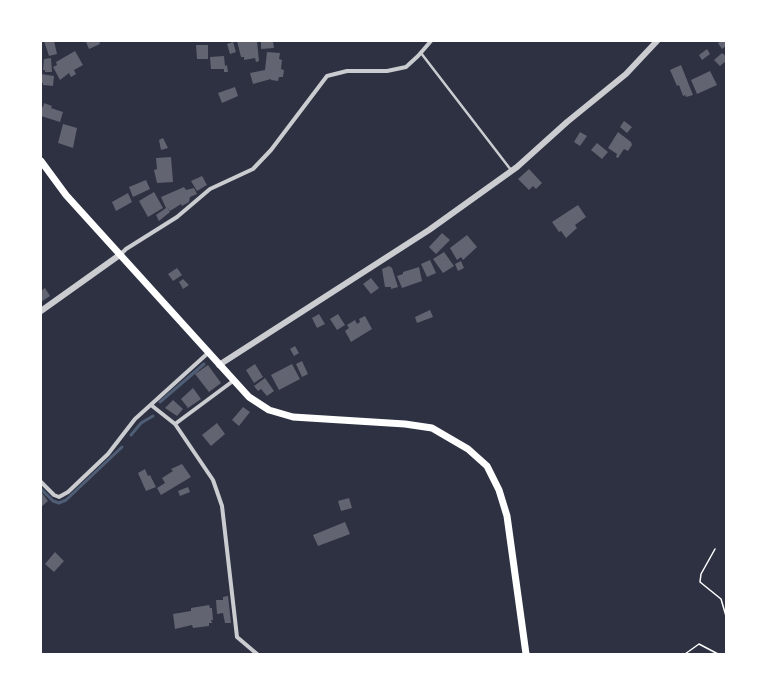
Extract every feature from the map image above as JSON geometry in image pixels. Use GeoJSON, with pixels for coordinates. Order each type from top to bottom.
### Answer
{"type":"FeatureCollection","features":[{"type":"Feature","properties":{"kind":"main road"},"geometry":{"type":"LineString","coordinates":[[41,161],[66,195],[121,254],[208,354],[249,397],[269,410],[293,417],[405,424],[432,428],[456,440],[487,466],[507,516],[526,654]]}},
{"type":"Feature","properties":{"kind":"street"},"geometry":{"type":"LineString","coordinates":[[41,311],[126,249],[177,217],[210,189],[253,169],[271,150],[327,76],[347,71],[387,71],[406,67],[422,53],[431,41]]}},
{"type":"Feature","properties":{"kind":"street"},"geometry":{"type":"LineString","coordinates":[[219,365],[429,230],[511,170],[626,74],[657,41]]}},
{"type":"Feature","properties":{"kind":"street"},"geometry":{"type":"LineString","coordinates":[[41,482],[54,495],[59,496],[68,492],[108,454],[135,419],[208,354]]}},
{"type":"Feature","properties":{"kind":"street"},"geometry":{"type":"LineString","coordinates":[[175,424],[233,381]]}},
{"type":"Feature","properties":{"kind":"street"},"geometry":{"type":"LineString","coordinates":[[151,405],[175,424],[213,480],[222,506],[237,637],[258,654]]}},
{"type":"Feature","properties":{"kind":"lane"},"geometry":{"type":"LineString","coordinates":[[422,53],[511,170]]}},
{"type":"Feature","properties":{"kind":"path"},"geometry":{"type":"LineString","coordinates":[[714,549],[701,574],[700,582],[721,598],[726,616]]}},
{"type":"Feature","properties":{"kind":"path"},"geometry":{"type":"LineString","coordinates":[[685,654],[699,644],[718,654]]}},
{"type":"Feature","properties":{"kind":"building"},"geometry":{"type":"Polygon","coordinates":[[[44,41],[54,41],[57,54],[49,56],[44,41]]]}},
{"type":"Feature","properties":{"kind":"building"},"geometry":{"type":"Polygon","coordinates":[[[99,41],[100,44],[89,49],[86,42],[99,41]]]}},
{"type":"Feature","properties":{"kind":"building"},"geometry":{"type":"Polygon","coordinates":[[[237,41],[257,41],[259,61],[256,62],[255,58],[244,60],[244,57],[241,57],[237,41]]]}},
{"type":"Feature","properties":{"kind":"building"},"geometry":{"type":"Polygon","coordinates":[[[261,41],[273,41],[274,48],[261,49],[261,41]]]}},
{"type":"Feature","properties":{"kind":"building"},"geometry":{"type":"Polygon","coordinates":[[[721,41],[726,41],[726,46],[722,49],[718,43],[721,41]]]}},
{"type":"Feature","properties":{"kind":"building"},"geometry":{"type":"Polygon","coordinates":[[[233,42],[236,52],[230,54],[227,44],[233,42]]]}},
{"type":"Feature","properties":{"kind":"building"},"geometry":{"type":"Polygon","coordinates":[[[196,45],[208,45],[208,59],[197,59],[196,45]]]}},
{"type":"Feature","properties":{"kind":"building"},"geometry":{"type":"Polygon","coordinates":[[[707,49],[710,54],[702,60],[699,55],[707,49]]]}},
{"type":"Feature","properties":{"kind":"building"},"geometry":{"type":"Polygon","coordinates":[[[75,51],[83,65],[74,70],[76,74],[71,77],[69,73],[60,80],[53,67],[57,65],[56,62],[75,51]]]}},
{"type":"Feature","properties":{"kind":"building"},"geometry":{"type":"Polygon","coordinates":[[[267,52],[280,53],[279,59],[282,60],[281,69],[284,70],[283,77],[279,77],[278,81],[271,79],[253,84],[250,73],[265,70],[267,52]]]}},
{"type":"Feature","properties":{"kind":"building"},"geometry":{"type":"Polygon","coordinates":[[[722,53],[726,56],[726,61],[720,66],[714,60],[722,53]]]}},
{"type":"Feature","properties":{"kind":"building"},"geometry":{"type":"Polygon","coordinates":[[[224,56],[225,66],[227,65],[228,72],[224,72],[224,69],[211,69],[210,57],[224,56]]]}},
{"type":"Feature","properties":{"kind":"building"},"geometry":{"type":"Polygon","coordinates":[[[51,58],[52,72],[45,72],[45,70],[43,70],[44,59],[51,58]]]}},
{"type":"Feature","properties":{"kind":"building"},"geometry":{"type":"Polygon","coordinates":[[[681,65],[693,95],[686,97],[685,95],[683,96],[679,85],[677,86],[670,70],[681,65]]]}},
{"type":"Feature","properties":{"kind":"building"},"geometry":{"type":"Polygon","coordinates":[[[710,71],[717,85],[697,94],[691,80],[710,71]]]}},
{"type":"Feature","properties":{"kind":"building"},"geometry":{"type":"Polygon","coordinates":[[[41,74],[54,76],[53,86],[43,85],[43,83],[41,83],[41,74]]]}},
{"type":"Feature","properties":{"kind":"building"},"geometry":{"type":"Polygon","coordinates":[[[235,87],[238,96],[222,103],[218,93],[235,87]]]}},
{"type":"Feature","properties":{"kind":"building"},"geometry":{"type":"Polygon","coordinates":[[[44,103],[52,106],[51,108],[63,112],[60,122],[41,116],[41,106],[43,107],[44,103]]]}},
{"type":"Feature","properties":{"kind":"building"},"geometry":{"type":"Polygon","coordinates":[[[624,121],[632,127],[627,133],[620,127],[624,121]]]}},
{"type":"Feature","properties":{"kind":"building"},"geometry":{"type":"Polygon","coordinates":[[[63,124],[77,128],[73,148],[58,143],[63,124]]]}},
{"type":"Feature","properties":{"kind":"building"},"geometry":{"type":"Polygon","coordinates":[[[580,132],[587,136],[580,146],[574,142],[580,132]]]}},
{"type":"Feature","properties":{"kind":"building"},"geometry":{"type":"Polygon","coordinates":[[[618,132],[631,142],[632,145],[628,151],[624,149],[618,158],[616,157],[617,154],[608,148],[618,132]]]}},
{"type":"Feature","properties":{"kind":"building"},"geometry":{"type":"Polygon","coordinates":[[[163,138],[168,148],[161,150],[159,140],[163,138]]]}},
{"type":"Feature","properties":{"kind":"building"},"geometry":{"type":"Polygon","coordinates":[[[597,143],[608,152],[602,159],[591,150],[597,143]]]}},
{"type":"Feature","properties":{"kind":"building"},"geometry":{"type":"Polygon","coordinates":[[[171,157],[173,182],[157,183],[154,170],[157,169],[156,158],[171,157]]]}},
{"type":"Feature","properties":{"kind":"building"},"geometry":{"type":"Polygon","coordinates":[[[529,169],[542,183],[536,189],[533,186],[529,190],[518,179],[529,169]]]}},
{"type":"Feature","properties":{"kind":"building"},"geometry":{"type":"Polygon","coordinates":[[[202,176],[207,185],[197,191],[191,181],[202,176]]]}},
{"type":"Feature","properties":{"kind":"building"},"geometry":{"type":"Polygon","coordinates":[[[146,180],[150,189],[133,197],[129,187],[146,180]]]}},
{"type":"Feature","properties":{"kind":"building"},"geometry":{"type":"Polygon","coordinates":[[[184,187],[186,190],[194,188],[197,194],[190,197],[189,202],[182,206],[181,204],[170,211],[167,207],[170,212],[159,221],[156,215],[166,208],[161,197],[184,187]]]}},
{"type":"Feature","properties":{"kind":"building"},"geometry":{"type":"Polygon","coordinates":[[[154,192],[163,208],[148,217],[139,201],[154,192]]]}},
{"type":"Feature","properties":{"kind":"building"},"geometry":{"type":"Polygon","coordinates":[[[128,193],[132,202],[116,211],[112,202],[128,193]]]}},
{"type":"Feature","properties":{"kind":"building"},"geometry":{"type":"Polygon","coordinates":[[[578,205],[586,217],[575,225],[577,228],[566,238],[561,231],[559,232],[552,222],[578,205]]]}},
{"type":"Feature","properties":{"kind":"building"},"geometry":{"type":"Polygon","coordinates":[[[442,233],[450,240],[436,254],[429,247],[442,233]]]}},
{"type":"Feature","properties":{"kind":"building"},"geometry":{"type":"Polygon","coordinates":[[[467,235],[477,247],[463,260],[461,257],[457,260],[450,248],[467,235]]]}},
{"type":"Feature","properties":{"kind":"building"},"geometry":{"type":"Polygon","coordinates":[[[444,252],[454,266],[443,273],[433,259],[444,252]]]}},
{"type":"Feature","properties":{"kind":"building"},"geometry":{"type":"Polygon","coordinates":[[[430,260],[436,273],[427,277],[421,264],[430,260]]]}},
{"type":"Feature","properties":{"kind":"building"},"geometry":{"type":"Polygon","coordinates":[[[461,261],[464,268],[458,271],[455,264],[461,261]]]}},
{"type":"Feature","properties":{"kind":"building"},"geometry":{"type":"Polygon","coordinates":[[[389,266],[392,268],[398,287],[391,289],[391,287],[385,287],[382,269],[389,266]]]}},
{"type":"Feature","properties":{"kind":"building"},"geometry":{"type":"Polygon","coordinates":[[[419,267],[422,281],[402,288],[397,276],[403,274],[403,272],[419,267]]]}},
{"type":"Feature","properties":{"kind":"building"},"geometry":{"type":"Polygon","coordinates":[[[177,268],[182,275],[173,281],[168,274],[177,268]]]}},
{"type":"Feature","properties":{"kind":"building"},"geometry":{"type":"Polygon","coordinates":[[[371,278],[379,288],[371,294],[363,284],[371,278]]]}},
{"type":"Feature","properties":{"kind":"building"},"geometry":{"type":"Polygon","coordinates":[[[183,279],[189,285],[183,289],[179,282],[183,279]]]}},
{"type":"Feature","properties":{"kind":"building"},"geometry":{"type":"Polygon","coordinates":[[[45,288],[50,296],[41,302],[41,291],[45,288]]]}},
{"type":"Feature","properties":{"kind":"building"},"geometry":{"type":"Polygon","coordinates":[[[430,310],[433,317],[417,323],[415,317],[430,310]]]}},
{"type":"Feature","properties":{"kind":"building"},"geometry":{"type":"Polygon","coordinates":[[[319,314],[325,324],[317,328],[312,318],[319,314]]]}},
{"type":"Feature","properties":{"kind":"building"},"geometry":{"type":"Polygon","coordinates":[[[338,314],[345,325],[337,330],[330,319],[338,314]]]}},
{"type":"Feature","properties":{"kind":"building"},"geometry":{"type":"Polygon","coordinates":[[[365,316],[372,329],[351,342],[345,331],[349,328],[347,325],[355,320],[357,324],[360,322],[359,319],[365,316]]]}},
{"type":"Feature","properties":{"kind":"building"},"geometry":{"type":"Polygon","coordinates":[[[295,346],[299,353],[294,356],[290,349],[295,346]]]}},
{"type":"Feature","properties":{"kind":"building"},"geometry":{"type":"Polygon","coordinates":[[[302,361],[308,374],[302,377],[296,364],[302,361]]]}},
{"type":"Feature","properties":{"kind":"building"},"geometry":{"type":"Polygon","coordinates":[[[255,364],[263,377],[254,383],[246,370],[255,364]]]}},
{"type":"Feature","properties":{"kind":"building"},"geometry":{"type":"Polygon","coordinates":[[[292,364],[300,379],[279,390],[271,375],[292,364]]]}},
{"type":"Feature","properties":{"kind":"building"},"geometry":{"type":"Polygon","coordinates":[[[208,365],[221,383],[209,392],[195,374],[208,365]]]}},
{"type":"Feature","properties":{"kind":"building"},"geometry":{"type":"Polygon","coordinates":[[[265,378],[274,391],[267,396],[261,389],[258,391],[254,386],[265,378]]]}},
{"type":"Feature","properties":{"kind":"building"},"geometry":{"type":"Polygon","coordinates":[[[193,388],[201,399],[188,408],[181,399],[193,388]]]}},
{"type":"Feature","properties":{"kind":"building"},"geometry":{"type":"Polygon","coordinates":[[[173,400],[183,409],[177,416],[165,408],[173,400]]]}},
{"type":"Feature","properties":{"kind":"building"},"geometry":{"type":"Polygon","coordinates":[[[243,407],[250,412],[239,426],[232,420],[243,407]]]}},
{"type":"Feature","properties":{"kind":"building"},"geometry":{"type":"Polygon","coordinates":[[[217,423],[225,434],[211,446],[202,435],[217,423]]]}},
{"type":"Feature","properties":{"kind":"building"},"geometry":{"type":"Polygon","coordinates":[[[182,464],[191,477],[161,495],[157,488],[165,483],[162,478],[173,471],[171,469],[182,464]]]}},
{"type":"Feature","properties":{"kind":"building"},"geometry":{"type":"Polygon","coordinates":[[[145,469],[156,487],[146,491],[138,473],[145,469]]]}},
{"type":"Feature","properties":{"kind":"building"},"geometry":{"type":"Polygon","coordinates":[[[188,487],[190,492],[180,496],[178,491],[188,487]]]}},
{"type":"Feature","properties":{"kind":"building"},"geometry":{"type":"Polygon","coordinates":[[[42,493],[48,501],[41,507],[41,494],[42,493]]]}},
{"type":"Feature","properties":{"kind":"building"},"geometry":{"type":"Polygon","coordinates":[[[349,498],[352,508],[341,511],[338,501],[349,498]]]}},
{"type":"Feature","properties":{"kind":"building"},"geometry":{"type":"Polygon","coordinates":[[[345,522],[350,534],[318,546],[313,535],[345,522]]]}},
{"type":"Feature","properties":{"kind":"building"},"geometry":{"type":"Polygon","coordinates":[[[55,552],[64,561],[54,572],[45,564],[55,552]]]}},
{"type":"Feature","properties":{"kind":"building"},"geometry":{"type":"Polygon","coordinates":[[[228,596],[231,623],[225,623],[223,613],[217,614],[216,600],[223,600],[223,597],[228,596]]]}},
{"type":"Feature","properties":{"kind":"building"},"geometry":{"type":"Polygon","coordinates":[[[209,605],[210,608],[212,608],[213,620],[211,620],[212,623],[209,623],[209,626],[193,628],[192,625],[175,629],[173,614],[191,611],[191,608],[209,605]]]}},
{"type":"Feature","properties":{"kind":"waterway"},"geometry":{"type":"LineString","coordinates":[[160,402],[204,364]]}},
{"type":"Feature","properties":{"kind":"waterway"},"geometry":{"type":"LineString","coordinates":[[131,435],[141,423],[153,416]]}},
{"type":"Feature","properties":{"kind":"waterway"},"geometry":{"type":"LineString","coordinates":[[41,489],[53,501],[59,503],[66,500],[122,447]]}}]}
